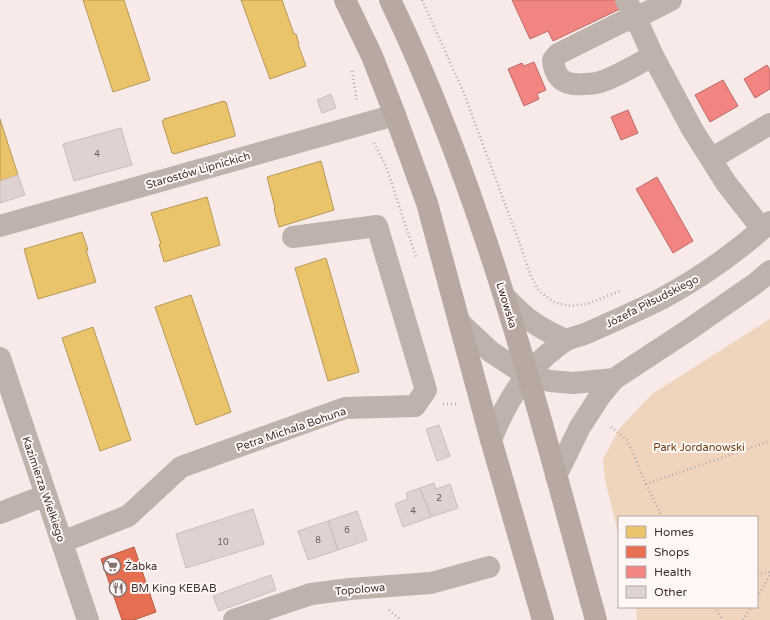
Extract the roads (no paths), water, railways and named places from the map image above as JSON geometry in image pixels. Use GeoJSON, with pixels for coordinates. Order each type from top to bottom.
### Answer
{"type":"FeatureCollection","features":[{"type":"Feature","properties":{"kind":"main road"},"geometry":{"type":"LineString","coordinates":[[345,0],[372,56],[395,114],[427,203],[491,440],[543,620]]}},
{"type":"Feature","properties":{"kind":"main road","name":"Lwowska"},"geometry":{"type":"LineString","coordinates":[[390,0],[417,58],[475,206],[505,297],[596,620]]}},
{"type":"Feature","properties":{"kind":"street"},"geometry":{"type":"LineString","coordinates":[[653,56],[602,82],[591,84],[571,84],[564,82],[556,72],[553,60],[558,54],[622,22],[631,9],[671,0]]}},
{"type":"Feature","properties":{"kind":"street"},"geometry":{"type":"LineString","coordinates":[[631,9],[653,56],[692,129],[726,184],[766,226]]}},
{"type":"Feature","properties":{"kind":"street","name":"Starostów Lipnickich"},"geometry":{"type":"LineString","coordinates":[[0,226],[395,114]]}},
{"type":"Feature","properties":{"kind":"street"},"geometry":{"type":"LineString","coordinates":[[711,159],[770,124]]}},
{"type":"Feature","properties":{"kind":"street","name":"Petra Michala Bohuna"},"geometry":{"type":"LineString","coordinates":[[62,542],[128,516],[181,467],[345,408],[415,406],[426,390],[377,226],[293,237]]}},
{"type":"Feature","properties":{"kind":"street","name":"Józefa Piłsudskiego"},"geometry":{"type":"LineString","coordinates":[[491,440],[509,401],[528,376],[546,356],[566,340],[582,335],[618,319],[697,279],[766,226]]}},
{"type":"Feature","properties":{"kind":"street"},"geometry":{"type":"LineString","coordinates":[[556,476],[580,427],[596,402],[614,379],[693,327],[756,283],[770,271]]}},
{"type":"Feature","properties":{"kind":"street"},"geometry":{"type":"LineString","coordinates":[[505,297],[531,322],[547,332],[566,340]]}},
{"type":"Feature","properties":{"kind":"street"},"geometry":{"type":"LineString","coordinates":[[459,322],[491,352],[528,376],[550,381],[573,383],[614,379]]}},
{"type":"Feature","properties":{"kind":"street","name":"Kazimierza Wielkiego"},"geometry":{"type":"LineString","coordinates":[[0,358],[88,620]]}},
{"type":"Feature","properties":{"kind":"street"},"geometry":{"type":"LineString","coordinates":[[0,513],[46,495]]}},
{"type":"Feature","properties":{"kind":"street","name":"Topolowa"},"geometry":{"type":"LineString","coordinates":[[234,620],[311,594],[350,589],[431,583],[489,567]]}},
{"type":"Feature","properties":{"kind":"place","name":"Żabka"},"geometry":{"type":"Point","coordinates":[112,566]}},
{"type":"Feature","properties":{"kind":"place","name":"BM King KEBAB"},"geometry":{"type":"Point","coordinates":[118,588]}},
{"type":"Feature","properties":{"kind":"park label","name":"Park Jordanowski"},"geometry":{"type":"Point","coordinates":[699,447]}}]}
